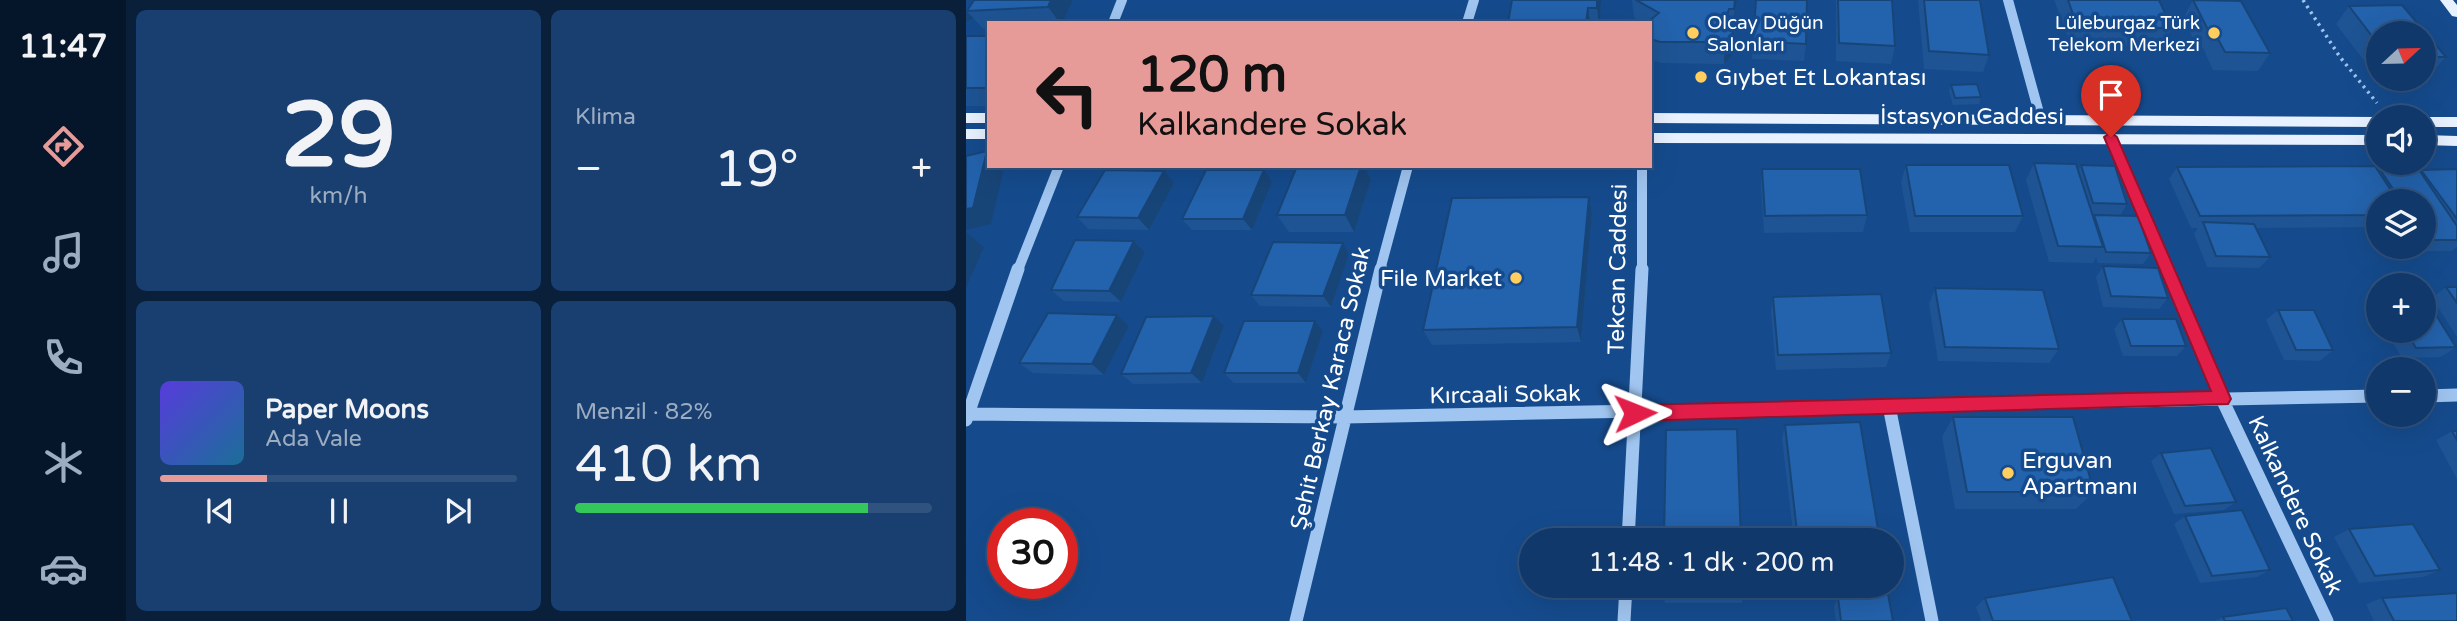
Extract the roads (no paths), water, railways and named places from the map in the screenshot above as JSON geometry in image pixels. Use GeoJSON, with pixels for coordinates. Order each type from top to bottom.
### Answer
{"type":"FeatureCollection","features":[{"type":"Feature","properties":{"kind":"main road"},"geometry":{"type":"LineString","coordinates":[[2446,0],[2457,13]]}},
{"type":"Feature","properties":{"kind":"main road","name":"İstasyon Caddesi"},"geometry":{"type":"LineString","coordinates":[[1652,118],[2040,120],[2366,114]]}},
{"type":"Feature","properties":{"kind":"main road"},"geometry":{"type":"LineString","coordinates":[[966,118],[987,118]]}},
{"type":"Feature","properties":{"kind":"main road"},"geometry":{"type":"LineString","coordinates":[[2040,120],[2045,138]]}},
{"type":"Feature","properties":{"kind":"main road"},"geometry":{"type":"LineString","coordinates":[[2436,122],[2457,122]]}},
{"type":"Feature","properties":{"kind":"main road"},"geometry":{"type":"LineString","coordinates":[[966,134],[987,134]]}},
{"type":"Feature","properties":{"kind":"main road","name":"İstasyon Caddesi"},"geometry":{"type":"LineString","coordinates":[[1652,138],[2111,137],[2366,140]]}},
{"type":"Feature","properties":{"kind":"main road"},"geometry":{"type":"LineString","coordinates":[[2436,140],[2457,141]]}},
{"type":"Feature","properties":{"kind":"street"},"geometry":{"type":"LineString","coordinates":[[1115,21],[1122,0]]}},
{"type":"Feature","properties":{"kind":"street"},"geometry":{"type":"LineString","coordinates":[[1468,21],[1474,0]]}},
{"type":"Feature","properties":{"kind":"street"},"geometry":{"type":"LineString","coordinates":[[2008,0],[2040,120]]}},
{"type":"Feature","properties":{"kind":"street","name":"Kalkandere Sokak"},"geometry":{"type":"LineString","coordinates":[[2111,137],[2222,399],[2327,621]]}},
{"type":"Feature","properties":{"kind":"street"},"geometry":{"type":"LineString","coordinates":[[967,417],[1007,298],[1058,168]]}},
{"type":"Feature","properties":{"kind":"street","name":"Şehit Berkay Karaca Sokak"},"geometry":{"type":"LineString","coordinates":[[1296,621],[1407,168]]}},
{"type":"Feature","properties":{"kind":"street","name":"Tekcan Caddesi"},"geometry":{"type":"LineString","coordinates":[[1629,528],[1642,296],[1642,168]]}},
{"type":"Feature","properties":{"kind":"street"},"geometry":{"type":"LineString","coordinates":[[2436,396],[2457,395]]}},
{"type":"Feature","properties":{"kind":"street","name":"Kırcaali Sokak"},"geometry":{"type":"LineString","coordinates":[[967,417],[1345,417],[1635,413],[1889,405],[2366,396]]}},
{"type":"Feature","properties":{"kind":"street"},"geometry":{"type":"LineString","coordinates":[[1889,405],[1932,621]]}},
{"type":"Feature","properties":{"kind":"street"},"geometry":{"type":"LineString","coordinates":[[1624,621],[1625,598]]}},
{"type":"Feature","properties":{"kind":"place","name":"Olcay Düğün Salonları"},"geometry":{"type":"Point","coordinates":[1693,33]}},
{"type":"Feature","properties":{"kind":"place","name":"Lüleburgaz Türk Telekom Merkezi"},"geometry":{"type":"Point","coordinates":[2214,33]}},
{"type":"Feature","properties":{"kind":"place","name":"Gıybet Et Lokantası"},"geometry":{"type":"Point","coordinates":[1701,77]}},
{"type":"Feature","properties":{"kind":"place","name":"File Market"},"geometry":{"type":"Point","coordinates":[1516,278]}},
{"type":"Feature","properties":{"kind":"place","name":"Erguvan Apartmanı"},"geometry":{"type":"Point","coordinates":[2008,473]}}]}
